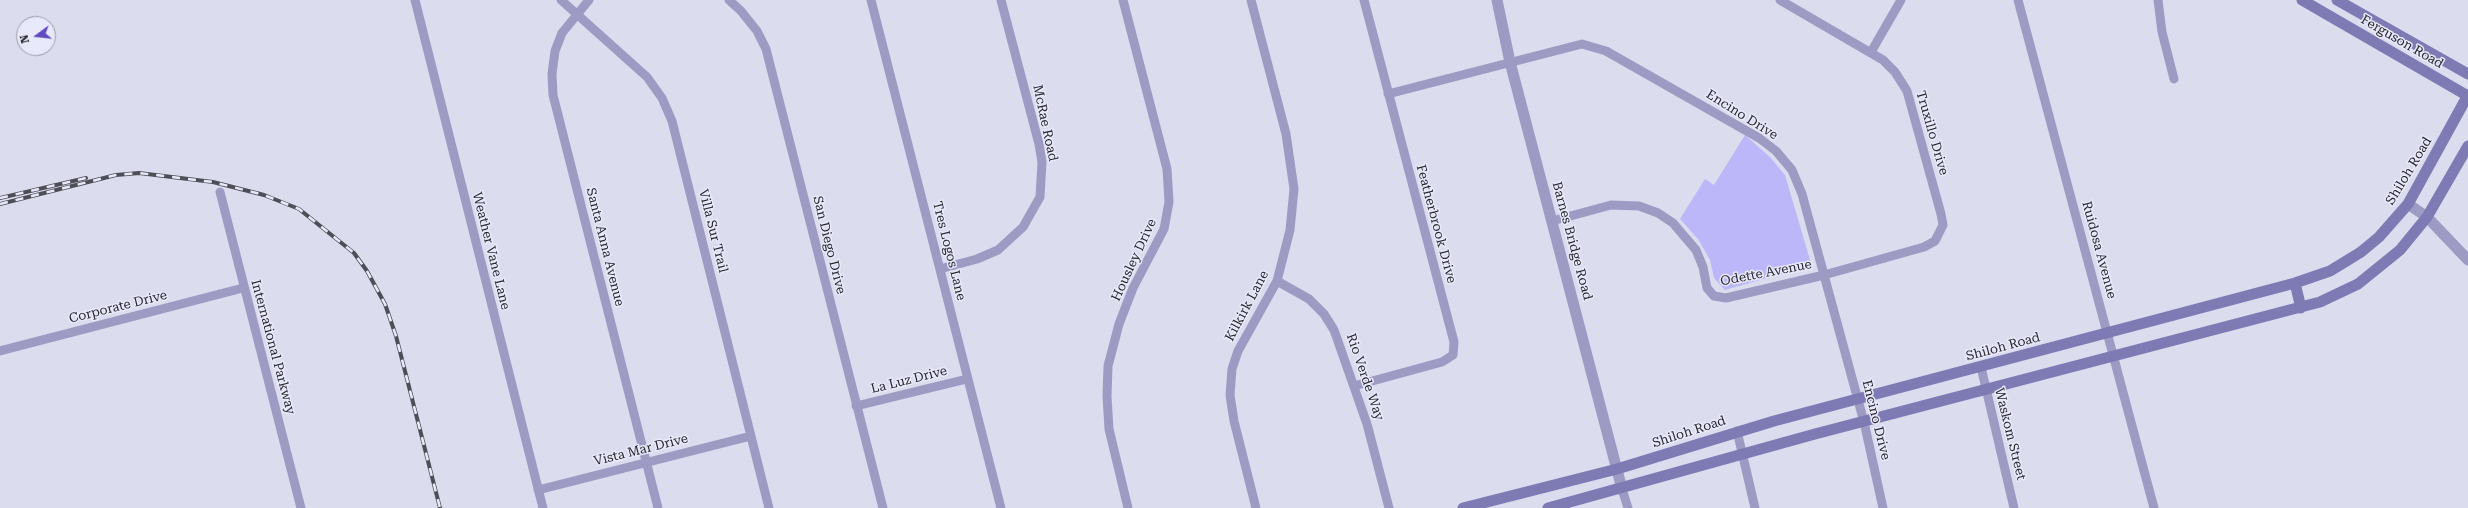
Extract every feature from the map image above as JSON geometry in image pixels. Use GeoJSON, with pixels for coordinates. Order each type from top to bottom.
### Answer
{"type":"FeatureCollection","features":[{"type":"Feature","properties":{"kind":"main road","name":"Ferguson Road"},"geometry":{"type":"LineString","coordinates":[[2302,0],[2468,96]]}},
{"type":"Feature","properties":{"kind":"main road","name":"Ferguson Road"},"geometry":{"type":"LineString","coordinates":[[2337,0],[2468,74]]}},
{"type":"Feature","properties":{"kind":"main road","name":"Shiloh Road"},"geometry":{"type":"LineString","coordinates":[[1463,508],[1618,469],[1737,431],[2295,283],[2330,271],[2361,252],[2379,237],[2408,204],[2468,96]]}},
{"type":"Feature","properties":{"kind":"main road"},"geometry":{"type":"LineString","coordinates":[[1548,508],[1864,422],[2301,308],[2340,294],[2371,275],[2400,250],[2427,217],[2468,146]]}},
{"type":"Feature","properties":{"kind":"main road"},"geometry":{"type":"LineString","coordinates":[[2295,283],[2301,308]]}},
{"type":"Feature","properties":{"kind":"street","name":"Weather Vane Lane"},"geometry":{"type":"LineString","coordinates":[[415,0],[543,508]]}},
{"type":"Feature","properties":{"kind":"street","name":"Villa Sur Trail"},"geometry":{"type":"LineString","coordinates":[[561,0],[647,77],[662,98],[669,115],[769,508]]}},
{"type":"Feature","properties":{"kind":"street","name":"Santa Anna Avenue"},"geometry":{"type":"LineString","coordinates":[[589,0],[576,14],[562,34],[555,51],[552,74],[553,95],[658,508]]}},
{"type":"Feature","properties":{"kind":"street","name":"San Diego Drive"},"geometry":{"type":"LineString","coordinates":[[729,0],[757,31],[766,49],[883,508]]}},
{"type":"Feature","properties":{"kind":"street","name":"Tres Logos Lane"},"geometry":{"type":"LineString","coordinates":[[871,0],[1000,508]]}},
{"type":"Feature","properties":{"kind":"street","name":"McRae Road"},"geometry":{"type":"LineString","coordinates":[[940,269],[977,259],[998,250],[1023,227],[1040,197],[1042,181],[1040,150],[1001,0]]}},
{"type":"Feature","properties":{"kind":"street","name":"Housley Drive"},"geometry":{"type":"LineString","coordinates":[[1123,0],[1167,169],[1169,202],[1164,229],[1133,288],[1119,324],[1108,366],[1107,396],[1109,429],[1128,508]]}},
{"type":"Feature","properties":{"kind":"street","name":"Kilkirk Lane"},"geometry":{"type":"LineString","coordinates":[[1251,0],[1286,134],[1294,189],[1290,230],[1277,281],[1238,351],[1232,369],[1230,395],[1234,421],[1256,508]]}},
{"type":"Feature","properties":{"kind":"street","name":"Featherbrook Drive"},"geometry":{"type":"LineString","coordinates":[[1354,386],[1442,362],[1453,355],[1454,342],[1364,0]]}},
{"type":"Feature","properties":{"kind":"street","name":"Barnes Bridge Road"},"geometry":{"type":"LineString","coordinates":[[1497,0],[1510,62],[1618,469],[1622,489]]}},
{"type":"Feature","properties":{"kind":"street","name":"Truxillo Drive"},"geometry":{"type":"LineString","coordinates":[[1780,0],[1871,52],[1895,72],[1907,91],[1914,109],[1943,225],[1936,241]]}},
{"type":"Feature","properties":{"kind":"street"},"geometry":{"type":"LineString","coordinates":[[1871,52],[1901,0]]}},
{"type":"Feature","properties":{"kind":"street","name":"Ruidosa Avenue"},"geometry":{"type":"LineString","coordinates":[[2018,0],[2154,508]]}},
{"type":"Feature","properties":{"kind":"street"},"geometry":{"type":"LineString","coordinates":[[2158,0],[2162,32],[2174,79]]}},
{"type":"Feature","properties":{"kind":"street","name":"Encino Drive"},"geometry":{"type":"LineString","coordinates":[[1388,94],[1572,46],[1582,44],[1597,46],[1759,138],[1776,151],[1792,170],[1802,194],[1864,422],[1883,508]]}},
{"type":"Feature","properties":{"kind":"street","name":"International Parkway"},"geometry":{"type":"LineString","coordinates":[[220,192],[243,288],[301,508]]}},
{"type":"Feature","properties":{"kind":"street"},"geometry":{"type":"LineString","coordinates":[[2408,204],[2427,217],[2468,260]]}},
{"type":"Feature","properties":{"kind":"street","name":"Odette Avenue"},"geometry":{"type":"LineString","coordinates":[[1552,221],[1611,205],[1639,206],[1658,212],[1673,223],[1696,250],[1703,267],[1707,288],[1714,296],[1726,298],[1824,275],[1924,247],[1936,241]]}},
{"type":"Feature","properties":{"kind":"street","name":"Rio Verde Way"},"geometry":{"type":"LineString","coordinates":[[1277,281],[1309,299],[1324,314],[1334,330],[1367,424],[1389,508]]}},
{"type":"Feature","properties":{"kind":"street","name":"Corporate Drive"},"geometry":{"type":"LineString","coordinates":[[0,351],[243,288]]}},
{"type":"Feature","properties":{"kind":"street","name":"Waskom Street"},"geometry":{"type":"LineString","coordinates":[[1981,367],[2014,508]]}},
{"type":"Feature","properties":{"kind":"street","name":"La Luz Drive"},"geometry":{"type":"LineString","coordinates":[[856,406],[967,379]]}},
{"type":"Feature","properties":{"kind":"street"},"geometry":{"type":"LineString","coordinates":[[1737,431],[1755,508]]}},
{"type":"Feature","properties":{"kind":"street","name":"Vista Mar Drive"},"geometry":{"type":"LineString","coordinates":[[538,490],[751,436]]}},
{"type":"Feature","properties":{"kind":"street"},"geometry":{"type":"LineString","coordinates":[[1622,489],[1628,508]]}},
{"type":"Feature","properties":{"kind":"shaded area"},"geometry":{"type":"Polygon","coordinates":[[[1745,135],[1770,157],[1785,175],[1810,260],[1809,266],[1725,290],[1714,278],[1710,260],[1698,239],[1680,219],[1705,179],[1714,185],[1745,135]]]}},
{"type":"Feature","properties":{"kind":"railway"},"geometry":{"type":"LineString","coordinates":[[0,204],[116,175],[139,173],[213,182],[264,195],[299,209],[354,253],[367,271],[385,304],[396,336],[440,508]]}},
{"type":"Feature","properties":{"kind":"railway"},"geometry":{"type":"LineString","coordinates":[[0,198],[86,178]]}}]}
